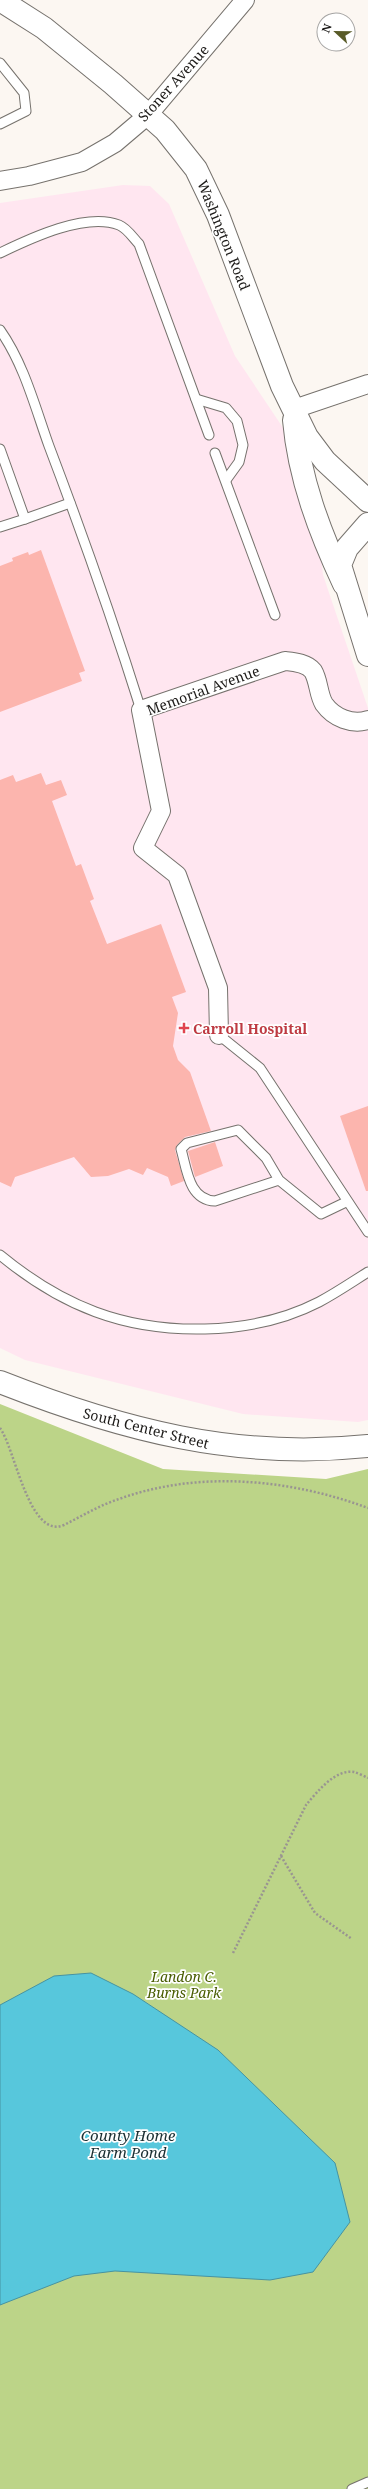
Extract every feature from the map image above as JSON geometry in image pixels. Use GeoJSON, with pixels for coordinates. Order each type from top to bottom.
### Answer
{"type":"FeatureCollection","features":[{"type":"Feature","properties":{"kind":"main road","name":"Washington Road"},"geometry":{"type":"LineString","coordinates":[[0,0],[44,28],[148,115],[182,150],[196,169],[206,189],[294,409],[308,437],[325,461],[368,501]]}},
{"type":"Feature","properties":{"kind":"main road"},"geometry":{"type":"LineString","coordinates":[[294,409],[297,448],[322,537],[344,584],[368,655]]}},
{"type":"Feature","properties":{"kind":"main road"},"geometry":{"type":"LineString","coordinates":[[344,584],[340,565],[341,557],[368,524]]}},
{"type":"Feature","properties":{"kind":"main road","name":"South Center Street"},"geometry":{"type":"LineString","coordinates":[[0,1382],[62,1407],[106,1420],[205,1443],[246,1448],[299,1450],[368,1446]]}},
{"type":"Feature","properties":{"kind":"street","name":"Stoner Avenue"},"geometry":{"type":"LineString","coordinates":[[0,181],[29,176],[87,160],[115,143],[148,115],[245,0]]}},
{"type":"Feature","properties":{"kind":"street"},"geometry":{"type":"LineString","coordinates":[[294,409],[368,384]]}},
{"type":"Feature","properties":{"kind":"street","name":"Memorial Avenue"},"geometry":{"type":"LineString","coordinates":[[219,1035],[218,988],[177,875],[143,848],[160,811],[141,710],[285,661],[306,666],[313,671],[324,703],[336,716],[350,721],[368,720]]}},
{"type":"Feature","properties":{"kind":"lane"},"geometry":{"type":"LineString","coordinates":[[0,63],[24,93],[26,111],[0,124]]}},
{"type":"Feature","properties":{"kind":"lane"},"geometry":{"type":"LineString","coordinates":[[0,253],[38,235],[100,220],[121,226],[139,244],[209,435]]}},
{"type":"Feature","properties":{"kind":"lane"},"geometry":{"type":"LineString","coordinates":[[0,330],[10,344],[20,367],[70,503],[141,710]]}},
{"type":"Feature","properties":{"kind":"lane"},"geometry":{"type":"LineString","coordinates":[[196,399],[226,408],[237,421],[243,444],[239,462],[226,480]]}},
{"type":"Feature","properties":{"kind":"lane"},"geometry":{"type":"LineString","coordinates":[[0,449],[25,518]]}},
{"type":"Feature","properties":{"kind":"lane"},"geometry":{"type":"LineString","coordinates":[[216,453],[275,615]]}},
{"type":"Feature","properties":{"kind":"lane"},"geometry":{"type":"LineString","coordinates":[[0,527],[70,503]]}},
{"type":"Feature","properties":{"kind":"lane"},"geometry":{"type":"LineString","coordinates":[[219,1035],[260,1068],[346,1202],[368,1232]]}},
{"type":"Feature","properties":{"kind":"lane"},"geometry":{"type":"LineString","coordinates":[[279,1180],[214,1201],[203,1201],[196,1194],[188,1175],[181,1149],[187,1143],[238,1130],[266,1158],[279,1180],[321,1214],[346,1202]]}},
{"type":"Feature","properties":{"kind":"lane"},"geometry":{"type":"LineString","coordinates":[[0,1254],[34,1281],[85,1309],[120,1321],[174,1330],[225,1329],[257,1324],[318,1302],[368,1272]]}},
{"type":"Feature","properties":{"kind":"lane"},"geometry":{"type":"LineString","coordinates":[[352,2489],[368,2482]]}},
{"type":"Feature","properties":{"kind":"path"},"geometry":{"type":"LineString","coordinates":[[0,1428],[8,1442],[26,1494],[41,1518],[51,1527],[57,1528],[119,1499],[152,1489],[197,1482],[251,1483],[309,1489],[338,1497],[368,1508]]}},
{"type":"Feature","properties":{"kind":"path"},"geometry":{"type":"LineString","coordinates":[[234,1953],[299,1816],[318,1792],[344,1772],[355,1772],[368,1778]]}},
{"type":"Feature","properties":{"kind":"path"},"geometry":{"type":"LineString","coordinates":[[281,1856],[315,1913],[352,1939]]}},
{"type":"Feature","properties":{"kind":"shaded area","name":"Carroll Hospital"},"geometry":{"type":"Polygon","coordinates":[[[123,185],[150,186],[169,204],[235,356],[312,471],[323,575],[368,708],[368,1420],[358,1422],[243,1414],[25,1360],[0,1348],[0,203],[123,185]]]}},
{"type":"Feature","properties":{"kind":"green space","name":"Landon C. Burns Park"},"geometry":{"type":"Polygon","coordinates":[[[0,1404],[163,1469],[326,1479],[368,1469],[368,2489],[0,2489],[0,1404]]]}},
{"type":"Feature","properties":{"kind":"water","name":"County Home Farm Pond"},"geometry":{"type":"Polygon","coordinates":[[[91,1973],[133,1994],[218,2050],[335,2163],[350,2222],[313,2272],[270,2280],[115,2271],[74,2276],[0,2305],[0,2005],[54,1976],[91,1973]]]}},
{"type":"Feature","properties":{"kind":"building"},"geometry":{"type":"Polygon","coordinates":[[[41,550],[85,671],[79,673],[82,681],[0,712],[0,566],[13,561],[12,558],[28,552],[29,555],[41,550]]]}},
{"type":"Feature","properties":{"kind":"building"},"geometry":{"type":"Polygon","coordinates":[[[41,773],[46,785],[61,780],[67,795],[52,801],[76,866],[81,864],[94,899],[90,901],[107,944],[161,924],[186,992],[172,997],[178,1013],[173,1046],[178,1060],[190,1072],[211,1131],[185,1137],[177,1145],[175,1150],[184,1181],[171,1186],[168,1177],[147,1168],[143,1175],[129,1169],[108,1176],[91,1177],[74,1157],[15,1177],[11,1187],[0,1182],[0,780],[13,775],[16,782],[41,773]]]}},
{"type":"Feature","properties":{"kind":"building"},"geometry":{"type":"Polygon","coordinates":[[[368,1106],[368,1191],[366,1191],[340,1116],[368,1106]]]}},
{"type":"Feature","properties":{"kind":"building"},"geometry":{"type":"Polygon","coordinates":[[[215,1142],[223,1166],[195,1177],[188,1151],[215,1142]]]}},
{"type":"Feature","properties":{"kind":"place","name":"Carroll Hospital"},"geometry":{"type":"Point","coordinates":[184,1028]}}]}
